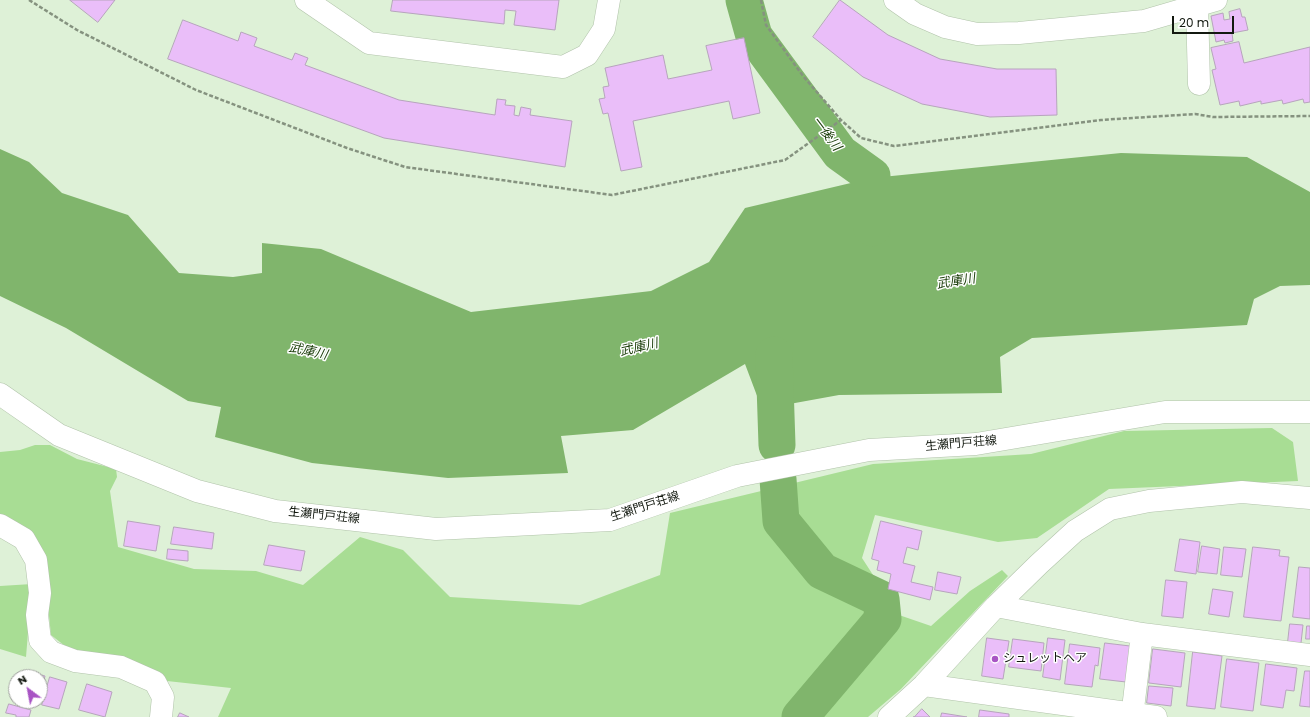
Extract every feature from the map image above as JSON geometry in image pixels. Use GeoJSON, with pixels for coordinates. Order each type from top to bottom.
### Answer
{"type":"FeatureCollection","features":[{"type":"Feature","properties":{"kind":"street"},"geometry":{"type":"LineString","coordinates":[[306,0],[369,43],[563,67],[587,55],[604,29],[608,0]]}},
{"type":"Feature","properties":{"kind":"street"},"geometry":{"type":"LineString","coordinates":[[894,0],[915,14],[945,27],[977,34],[1019,33],[1144,21],[1206,3],[1199,84]]}},
{"type":"Feature","properties":{"kind":"street","name":"生瀬門戸荘線"},"geometry":{"type":"LineString","coordinates":[[0,394],[59,435],[196,491],[275,511],[436,528],[610,520],[737,476],[869,450],[976,444],[1165,412],[1310,412]]}},
{"type":"Feature","properties":{"kind":"street"},"geometry":{"type":"LineString","coordinates":[[889,717],[924,685],[996,606],[1075,531],[1110,509],[1149,502],[1242,492],[1310,498]]}},
{"type":"Feature","properties":{"kind":"street"},"geometry":{"type":"LineString","coordinates":[[0,525],[24,539],[36,560],[40,593],[37,614],[40,640],[52,652],[75,661],[121,668],[155,682],[163,697],[161,717]]}},
{"type":"Feature","properties":{"kind":"street"},"geometry":{"type":"LineString","coordinates":[[996,606],[1142,634],[1310,655]]}},
{"type":"Feature","properties":{"kind":"street"},"geometry":{"type":"LineString","coordinates":[[1133,716],[1142,634]]}},
{"type":"Feature","properties":{"kind":"street"},"geometry":{"type":"LineString","coordinates":[[924,685],[1133,716],[1156,717]]}},
{"type":"Feature","properties":{"kind":"path"},"geometry":{"type":"LineString","coordinates":[[29,0],[77,30],[196,90],[347,148],[405,167],[612,194],[785,160],[841,120]]}},
{"type":"Feature","properties":{"kind":"path"},"geometry":{"type":"LineString","coordinates":[[761,0],[766,25],[803,76],[841,120],[861,138],[894,146],[1101,120],[1195,114],[1214,117],[1310,116]]}},
{"type":"Feature","properties":{"kind":"shaded area"},"geometry":{"type":"Polygon","coordinates":[[[1272,428],[1293,442],[1298,481],[1109,489],[1037,538],[998,542],[875,515],[862,558],[899,615],[931,626],[970,591],[1002,570],[1008,576],[901,689],[868,717],[218,717],[231,688],[167,681],[74,653],[51,635],[44,568],[0,517],[0,452],[20,450],[35,445],[50,445],[77,459],[116,469],[117,477],[110,491],[118,547],[194,569],[256,571],[303,585],[360,537],[403,550],[450,597],[580,605],[660,575],[670,513],[873,464],[1031,454],[1124,431],[1272,428]]]}},
{"type":"Feature","properties":{"kind":"shaded area"},"geometry":{"type":"Polygon","coordinates":[[[32,584],[26,657],[0,649],[0,586],[32,584]]]}},
{"type":"Feature","properties":{"kind":"water","name":"武庫川"},"geometry":{"type":"Polygon","coordinates":[[[0,149],[29,162],[62,193],[128,215],[179,273],[233,277],[262,273],[262,243],[321,249],[471,312],[651,291],[709,262],[745,208],[872,178],[1121,153],[1247,157],[1310,192],[1310,285],[1280,286],[1254,299],[1247,325],[1032,338],[1000,357],[1002,393],[839,395],[762,409],[745,364],[633,430],[561,436],[568,473],[448,478],[312,463],[215,437],[221,407],[188,401],[66,328],[0,296],[0,149]]]}},
{"type":"Feature","properties":{"kind":"building"},"geometry":{"type":"Polygon","coordinates":[[[70,0],[115,0],[98,22],[70,0]]]}},
{"type":"Feature","properties":{"kind":"building"},"geometry":{"type":"Polygon","coordinates":[[[393,0],[559,0],[555,30],[514,25],[516,11],[505,10],[504,24],[391,11],[393,0]]]}},
{"type":"Feature","properties":{"kind":"building"},"geometry":{"type":"Polygon","coordinates":[[[840,0],[888,35],[940,59],[997,69],[1056,69],[1057,115],[990,117],[922,104],[863,77],[813,37],[840,0]]]}},
{"type":"Feature","properties":{"kind":"building"},"geometry":{"type":"Polygon","coordinates":[[[1240,9],[1242,17],[1245,17],[1248,30],[1232,33],[1233,41],[1225,43],[1224,40],[1216,42],[1211,16],[1223,13],[1224,20],[1230,19],[1229,12],[1240,9]]]}},
{"type":"Feature","properties":{"kind":"building"},"geometry":{"type":"Polygon","coordinates":[[[183,20],[238,41],[241,32],[257,38],[254,46],[292,60],[295,53],[308,58],[305,65],[399,100],[495,115],[497,99],[506,100],[505,105],[515,106],[514,115],[519,116],[521,107],[531,109],[530,115],[572,121],[565,167],[384,138],[168,59],[183,20]]]}},
{"type":"Feature","properties":{"kind":"building"},"geometry":{"type":"Polygon","coordinates":[[[744,38],[760,113],[733,119],[729,101],[633,121],[642,167],[621,171],[608,113],[603,114],[599,99],[605,98],[603,87],[609,86],[605,68],[663,55],[668,79],[712,70],[706,46],[744,38]]]}},
{"type":"Feature","properties":{"kind":"building"},"geometry":{"type":"Polygon","coordinates":[[[1239,42],[1244,63],[1310,47],[1310,102],[1304,103],[1303,99],[1283,104],[1282,100],[1261,104],[1261,101],[1240,106],[1239,101],[1220,105],[1212,70],[1216,69],[1211,48],[1239,42]]]}},
{"type":"Feature","properties":{"kind":"building"},"geometry":{"type":"Polygon","coordinates":[[[128,521],[160,526],[156,551],[124,546],[128,521]]]}},
{"type":"Feature","properties":{"kind":"building"},"geometry":{"type":"Polygon","coordinates":[[[881,521],[922,531],[918,550],[907,547],[903,563],[915,566],[911,582],[933,587],[930,600],[888,589],[891,574],[877,570],[879,561],[872,559],[881,521]]]}},
{"type":"Feature","properties":{"kind":"building"},"geometry":{"type":"Polygon","coordinates":[[[174,527],[214,533],[212,549],[171,544],[174,527]]]}},
{"type":"Feature","properties":{"kind":"building"},"geometry":{"type":"Polygon","coordinates":[[[1180,539],[1200,542],[1196,574],[1175,571],[1180,539]]]}},
{"type":"Feature","properties":{"kind":"building"},"geometry":{"type":"Polygon","coordinates":[[[269,545],[305,551],[301,571],[264,565],[269,545]]]}},
{"type":"Feature","properties":{"kind":"building"},"geometry":{"type":"Polygon","coordinates":[[[1202,546],[1220,549],[1217,574],[1198,572],[1202,546]]]}},
{"type":"Feature","properties":{"kind":"building"},"geometry":{"type":"Polygon","coordinates":[[[1224,547],[1246,549],[1242,577],[1221,575],[1224,547]]]}},
{"type":"Feature","properties":{"kind":"building"},"geometry":{"type":"Polygon","coordinates":[[[1253,547],[1280,550],[1279,556],[1289,557],[1281,621],[1244,617],[1253,547]]]}},
{"type":"Feature","properties":{"kind":"building"},"geometry":{"type":"Polygon","coordinates":[[[168,549],[188,551],[188,561],[167,559],[168,549]]]}},
{"type":"Feature","properties":{"kind":"building"},"geometry":{"type":"Polygon","coordinates":[[[1299,567],[1310,568],[1310,619],[1293,617],[1299,567]]]}},
{"type":"Feature","properties":{"kind":"building"},"geometry":{"type":"Polygon","coordinates":[[[938,572],[961,577],[957,594],[935,590],[938,572]]]}},
{"type":"Feature","properties":{"kind":"building"},"geometry":{"type":"Polygon","coordinates":[[[1166,580],[1187,582],[1183,618],[1162,616],[1166,580]]]}},
{"type":"Feature","properties":{"kind":"building"},"geometry":{"type":"Polygon","coordinates":[[[1213,589],[1233,592],[1229,617],[1209,614],[1213,589]]]}},
{"type":"Feature","properties":{"kind":"building"},"geometry":{"type":"Polygon","coordinates":[[[1290,624],[1303,625],[1301,643],[1288,642],[1290,624]]]}},
{"type":"Feature","properties":{"kind":"building"},"geometry":{"type":"Polygon","coordinates":[[[1307,626],[1310,626],[1310,639],[1306,639],[1307,626]]]}},
{"type":"Feature","properties":{"kind":"building"},"geometry":{"type":"Polygon","coordinates":[[[987,638],[1009,641],[1003,679],[982,676],[987,638]]]}},
{"type":"Feature","properties":{"kind":"building"},"geometry":{"type":"Polygon","coordinates":[[[1048,638],[1065,640],[1060,680],[1043,677],[1048,638]]]}},
{"type":"Feature","properties":{"kind":"building"},"geometry":{"type":"Polygon","coordinates":[[[1013,639],[1044,643],[1041,671],[1009,667],[1013,639]]]}},
{"type":"Feature","properties":{"kind":"building"},"geometry":{"type":"Polygon","coordinates":[[[1105,643],[1130,646],[1126,682],[1100,679],[1105,643]]]}},
{"type":"Feature","properties":{"kind":"building"},"geometry":{"type":"Polygon","coordinates":[[[1070,644],[1100,648],[1098,666],[1095,665],[1092,687],[1065,684],[1070,644]]]}},
{"type":"Feature","properties":{"kind":"building"},"geometry":{"type":"Polygon","coordinates":[[[1153,649],[1185,653],[1181,687],[1149,683],[1153,649]]]}},
{"type":"Feature","properties":{"kind":"building"},"geometry":{"type":"Polygon","coordinates":[[[1193,652],[1222,656],[1215,709],[1187,706],[1193,652]]]}},
{"type":"Feature","properties":{"kind":"building"},"geometry":{"type":"Polygon","coordinates":[[[1227,659],[1259,663],[1253,711],[1221,707],[1227,659]]]}},
{"type":"Feature","properties":{"kind":"building"},"geometry":{"type":"Polygon","coordinates":[[[1266,664],[1297,668],[1294,691],[1286,690],[1283,708],[1261,705],[1266,664]]]}},
{"type":"Feature","properties":{"kind":"building"},"geometry":{"type":"Polygon","coordinates":[[[1305,671],[1310,671],[1310,707],[1300,706],[1305,671]]]}},
{"type":"Feature","properties":{"kind":"building"},"geometry":{"type":"Polygon","coordinates":[[[50,677],[67,682],[59,709],[48,706],[48,684],[50,677]]]}},
{"type":"Feature","properties":{"kind":"building"},"geometry":{"type":"Polygon","coordinates":[[[87,684],[112,692],[105,717],[79,710],[87,684]]]}},
{"type":"Feature","properties":{"kind":"building"},"geometry":{"type":"Polygon","coordinates":[[[1149,686],[1173,688],[1171,706],[1147,703],[1149,686]]]}},
{"type":"Feature","properties":{"kind":"building"},"geometry":{"type":"Polygon","coordinates":[[[8,707],[8,709],[31,710],[29,717],[16,717],[16,715],[6,713],[8,707]]]}},
{"type":"Feature","properties":{"kind":"building"},"geometry":{"type":"Polygon","coordinates":[[[922,709],[930,717],[914,717],[922,709]]]}},
{"type":"Feature","properties":{"kind":"building"},"geometry":{"type":"Polygon","coordinates":[[[980,710],[1009,714],[1009,717],[979,717],[980,710]]]}},
{"type":"Feature","properties":{"kind":"building"},"geometry":{"type":"Polygon","coordinates":[[[180,713],[189,717],[178,717],[180,713]]]}},
{"type":"Feature","properties":{"kind":"building"},"geometry":{"type":"Polygon","coordinates":[[[942,713],[967,717],[941,717],[942,713]]]}},
{"type":"Feature","properties":{"kind":"waterway","name":"一後川"},"geometry":{"type":"LineString","coordinates":[[744,0],[754,36],[840,153],[872,176],[872,228]]}},
{"type":"Feature","properties":{"kind":"waterway"},"geometry":{"type":"LineString","coordinates":[[774,355],[777,445]]}},
{"type":"Feature","properties":{"kind":"waterway"},"geometry":{"type":"LineString","coordinates":[[778,479],[781,521],[822,571],[881,599],[883,619],[800,717]]}},
{"type":"Feature","properties":{"kind":"place","name":"シュレットヘア"},"geometry":{"type":"Point","coordinates":[995,659]}}]}
